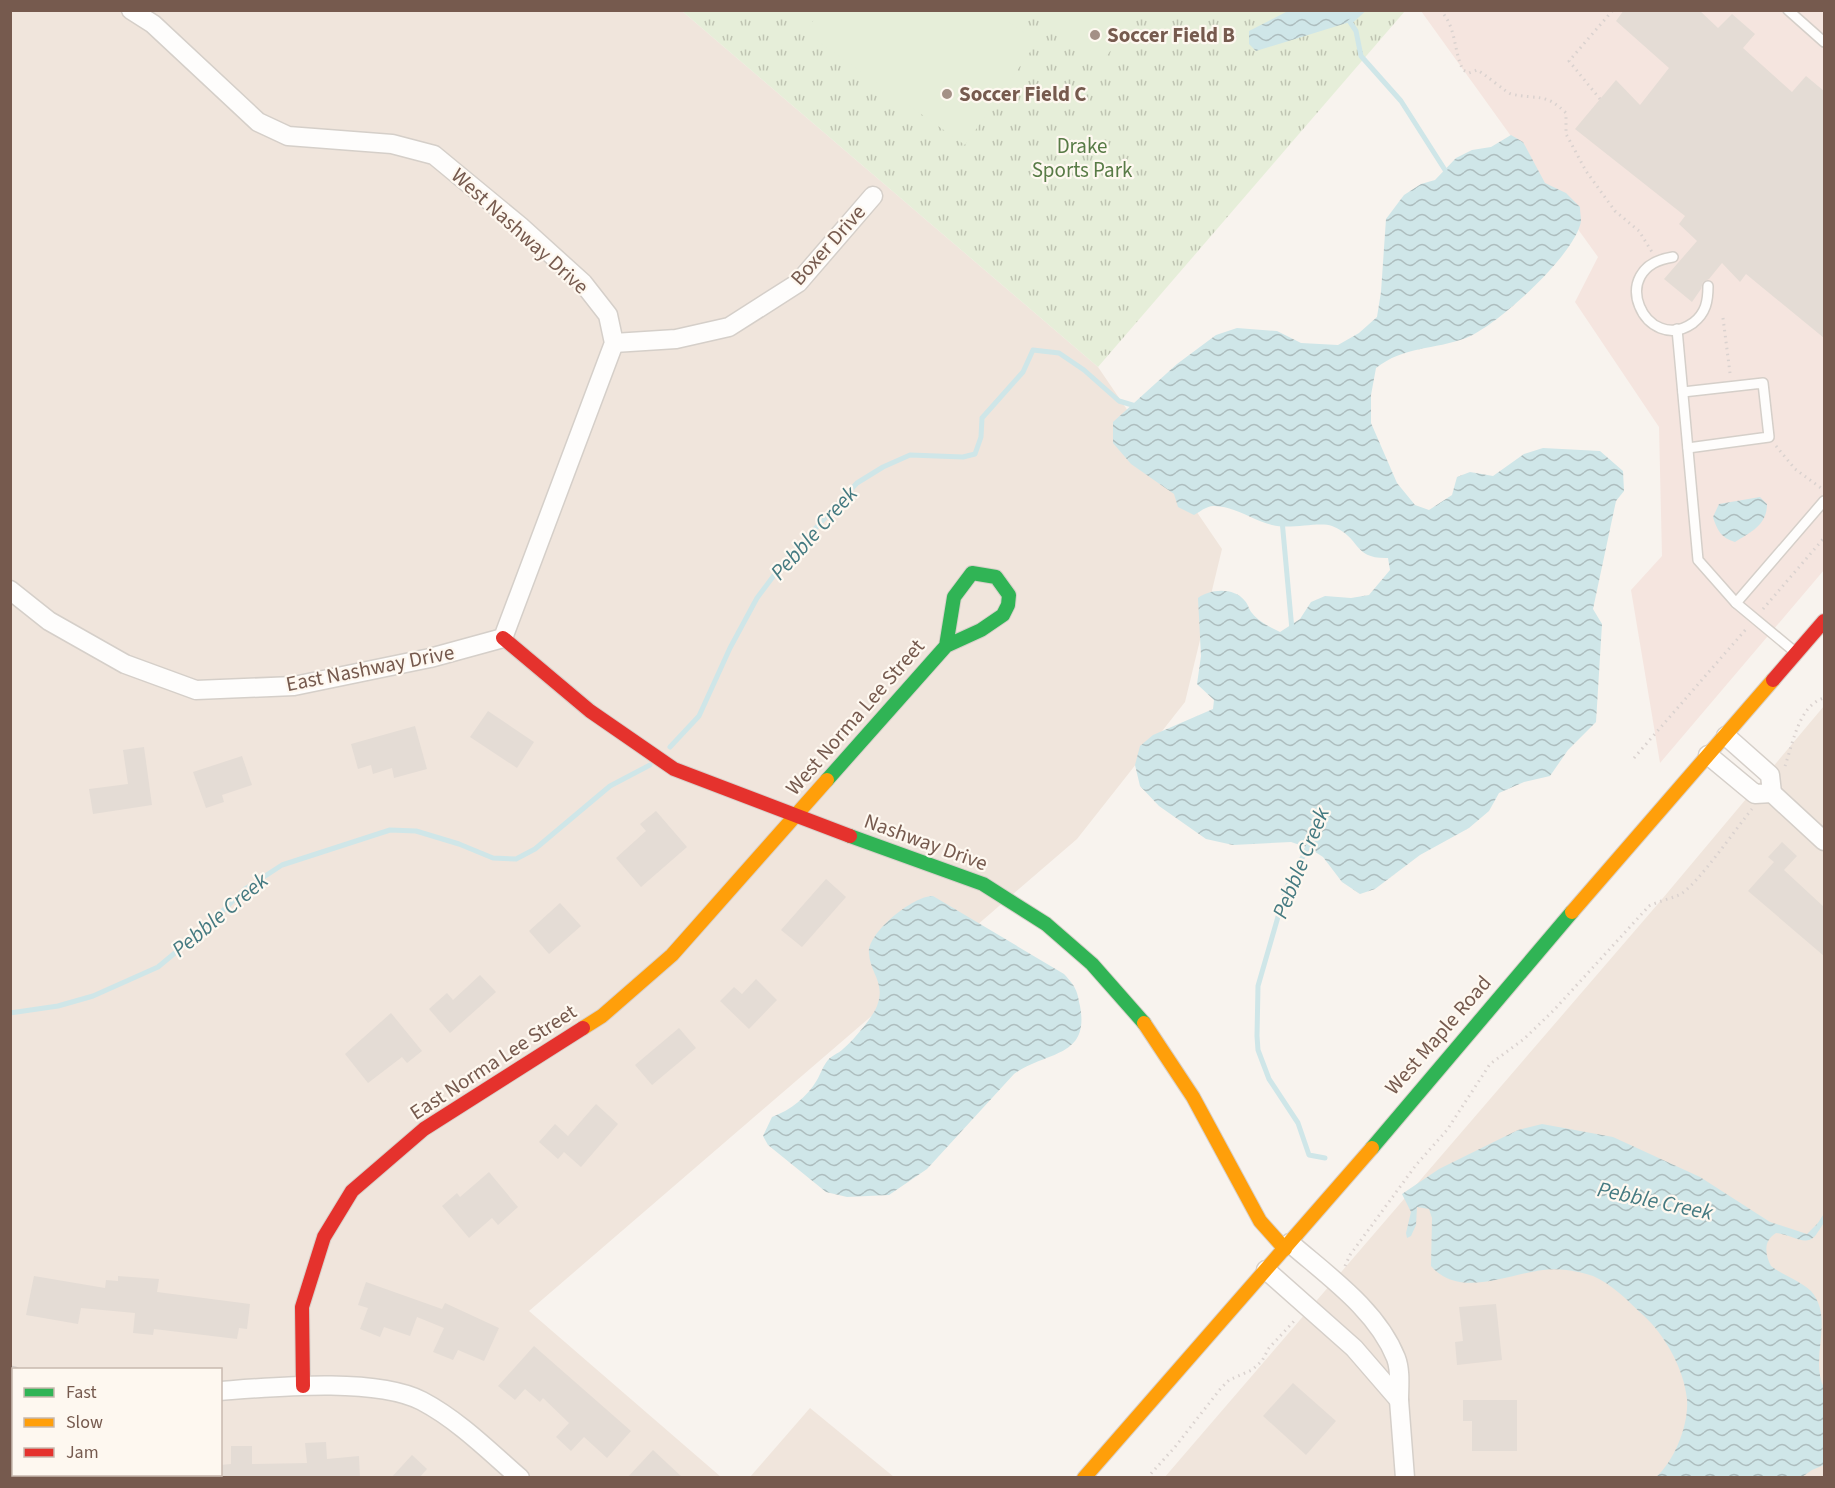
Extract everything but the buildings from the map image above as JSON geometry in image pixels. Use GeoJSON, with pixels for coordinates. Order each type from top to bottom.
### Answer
{"type":"FeatureCollection","features":[{"type":"Feature","properties":{"kind":"street","name":"West Nashway Drive"},"geometry":{"type":"LineString","coordinates":[[131,10],[153,24],[258,122],[268,127],[288,136],[392,144],[434,154],[520,226],[583,283],[608,315],[614,343]]}},
{"type":"Feature","properties":{"kind":"street","name":"Boxer Drive"},"geometry":{"type":"LineString","coordinates":[[614,343],[676,339],[729,327],[798,283],[873,196]]}},
{"type":"Feature","properties":{"kind":"street"},"geometry":{"type":"LineString","coordinates":[[503,638],[614,343]]}},
{"type":"Feature","properties":{"kind":"street","name":"West Norma Lee Street"},"geometry":{"type":"LineString","coordinates":[[796,817],[946,646],[982,631],[1004,615],[1009,604],[1007,588],[999,578],[986,572],[972,573],[954,597],[946,646]]}},
{"type":"Feature","properties":{"kind":"street","name":"East Nashway Drive"},"geometry":{"type":"LineString","coordinates":[[10,590],[49,621],[125,664],[196,690],[294,686],[430,658],[503,638]]}},
{"type":"Feature","properties":{"kind":"street","name":"West Maple Road"},"geometry":{"type":"LineString","coordinates":[[1084,1478],[1288,1246],[1446,1058],[1824,621]]}},
{"type":"Feature","properties":{"kind":"street","name":"Nashway Drive"},"geometry":{"type":"LineString","coordinates":[[503,638],[591,711],[674,769],[796,817],[983,884],[1046,924],[1085,957],[1136,1011],[1193,1097],[1260,1221],[1288,1246]]}},
{"type":"Feature","properties":{"kind":"street"},"geometry":{"type":"LineString","coordinates":[[1725,736],[1770,775],[1772,793],[1824,841]]}},
{"type":"Feature","properties":{"kind":"street"},"geometry":{"type":"LineString","coordinates":[[1708,755],[1755,794],[1772,793]]}},
{"type":"Feature","properties":{"kind":"street","name":"East Norma Lee Street"},"geometry":{"type":"LineString","coordinates":[[303,1386],[302,1307],[324,1237],[352,1191],[424,1129],[602,1016],[672,955],[796,817]]}},
{"type":"Feature","properties":{"kind":"street"},"geometry":{"type":"LineString","coordinates":[[1288,1246],[1369,1316],[1384,1336],[1397,1360],[1405,1478]]}},
{"type":"Feature","properties":{"kind":"street"},"geometry":{"type":"LineString","coordinates":[[1266,1270],[1346,1340],[1399,1400]]}},
{"type":"Feature","properties":{"kind":"street"},"geometry":{"type":"LineString","coordinates":[[222,1391],[303,1386],[376,1389],[420,1400],[458,1424],[520,1478]]}},
{"type":"Feature","properties":{"kind":"lane"},"geometry":{"type":"LineString","coordinates":[[1788,10],[1824,42]]}},
{"type":"Feature","properties":{"kind":"lane"},"geometry":{"type":"LineString","coordinates":[[1673,257],[1656,261],[1643,273],[1638,283],[1636,295],[1639,307],[1654,324],[1677,329],[1698,319],[1705,309],[1708,286]]}},
{"type":"Feature","properties":{"kind":"lane"},"geometry":{"type":"LineString","coordinates":[[1677,329],[1698,560],[1716,584],[1736,603],[1797,654]]}},
{"type":"Feature","properties":{"kind":"lane"},"geometry":{"type":"LineString","coordinates":[[1683,392],[1762,383],[1769,436],[1688,448]]}},
{"type":"Feature","properties":{"kind":"lane"},"geometry":{"type":"LineString","coordinates":[[1736,603],[1824,501]]}},
{"type":"Feature","properties":{"kind":"path"},"geometry":{"type":"LineString","coordinates":[[1440,10],[1448,18],[1463,70],[1469,73],[1477,70],[1495,80],[1509,94],[1550,98],[1566,113],[1566,134],[1586,171],[1615,211],[1640,231],[1656,261]]}},
{"type":"Feature","properties":{"kind":"path"},"geometry":{"type":"LineString","coordinates":[[1600,99],[1569,61],[1613,10]]}},
{"type":"Feature","properties":{"kind":"path"},"geometry":{"type":"LineString","coordinates":[[1723,318],[1724,342],[1733,387]]}},
{"type":"Feature","properties":{"kind":"path"},"geometry":{"type":"LineString","coordinates":[[1769,436],[1795,469],[1824,491]]}},
{"type":"Feature","properties":{"kind":"path"},"geometry":{"type":"LineString","coordinates":[[1634,758],[1824,538]]}},
{"type":"Feature","properties":{"kind":"path"},"geometry":{"type":"LineString","coordinates":[[1782,775],[1806,711],[1813,701],[1824,698]]}},
{"type":"Feature","properties":{"kind":"path"},"geometry":{"type":"LineString","coordinates":[[1341,1274],[1350,1254],[1416,1165],[1447,1130],[1490,1064],[1524,1039],[1554,1010],[1649,906],[1663,898],[1679,895],[1696,881],[1757,804]]}},
{"type":"Feature","properties":{"kind":"path"},"geometry":{"type":"LineString","coordinates":[[1147,1478],[1175,1447],[1221,1388],[1229,1380],[1252,1370],[1262,1361],[1269,1348],[1300,1315]]}},
{"type":"Feature","properties":{"kind":"shaded area"},"geometry":{"type":"Polygon","coordinates":[[[10,11],[682,11],[1098,367],[1222,549],[1185,702],[1077,839],[529,1311],[721,1477],[11,1477],[10,11]]]}},
{"type":"Feature","properties":{"kind":"shaded area"},"geometry":{"type":"Polygon","coordinates":[[[1421,11],[1824,11],[1824,570],[1660,763],[1631,590],[1662,556],[1659,427],[1575,302],[1598,257],[1421,11]]]}},
{"type":"Feature","properties":{"kind":"shaded area"},"geometry":{"type":"Polygon","coordinates":[[[1824,706],[1824,1477],[1164,1478],[1663,898],[1824,706]]]}},
{"type":"Feature","properties":{"kind":"shaded area"},"geometry":{"type":"Polygon","coordinates":[[[810,1408],[894,1477],[750,1477],[810,1408]]]}},
{"type":"Feature","properties":{"kind":"green space","name":"Soccer Field C"},"geometry":{"type":"Polygon","coordinates":[[[992,10],[1037,42],[965,145],[805,32],[820,11],[992,10]]]}},
{"type":"Feature","properties":{"kind":"green space","name":"Drake Sports Park"},"geometry":{"type":"Polygon","coordinates":[[[682,11],[1405,11],[1098,367],[682,11]]]}},
{"type":"Feature","properties":{"kind":"green space","name":"Soccer Field B"},"geometry":{"type":"Polygon","coordinates":[[[1034,11],[1138,11],[1104,60],[1034,11]]]}},
{"type":"Feature","properties":{"kind":"water"},"geometry":{"type":"Polygon","coordinates":[[[1288,11],[1363,11],[1350,22],[1256,51],[1249,44],[1249,31],[1288,11]]]}},
{"type":"Feature","properties":{"kind":"water"},"geometry":{"type":"Polygon","coordinates":[[[1511,135],[1523,142],[1545,183],[1566,193],[1580,207],[1581,221],[1576,235],[1551,269],[1533,287],[1480,331],[1454,342],[1408,352],[1376,368],[1371,395],[1371,423],[1397,483],[1415,505],[1429,510],[1452,495],[1457,477],[1470,472],[1493,476],[1524,454],[1543,448],[1600,451],[1623,471],[1624,491],[1616,501],[1593,609],[1602,624],[1596,722],[1568,750],[1550,776],[1524,782],[1499,793],[1489,811],[1469,828],[1420,855],[1375,889],[1360,894],[1342,882],[1323,857],[1309,848],[1291,842],[1233,845],[1206,839],[1159,806],[1140,786],[1135,765],[1140,746],[1153,735],[1213,709],[1214,700],[1197,684],[1201,656],[1198,598],[1215,591],[1235,593],[1245,601],[1258,619],[1280,632],[1300,619],[1311,602],[1325,596],[1351,598],[1369,595],[1390,570],[1388,558],[1368,555],[1342,531],[1332,526],[1272,525],[1230,509],[1215,506],[1207,507],[1194,515],[1178,507],[1174,494],[1131,464],[1113,443],[1113,422],[1177,364],[1216,335],[1237,328],[1277,331],[1301,343],[1338,345],[1359,333],[1377,317],[1386,219],[1404,195],[1421,184],[1435,180],[1456,158],[1472,150],[1491,147],[1511,135]]]}},
{"type":"Feature","properties":{"kind":"water"},"geometry":{"type":"Polygon","coordinates":[[[1760,497],[1767,504],[1761,523],[1735,542],[1723,536],[1713,517],[1719,504],[1760,497]]]}},
{"type":"Feature","properties":{"kind":"water"},"geometry":{"type":"Polygon","coordinates":[[[933,896],[1064,974],[1074,986],[1078,996],[1081,1023],[1078,1035],[1063,1051],[1014,1074],[927,1169],[889,1195],[847,1197],[826,1192],[768,1145],[763,1136],[772,1117],[786,1111],[803,1097],[813,1086],[828,1060],[852,1041],[875,1011],[880,991],[869,953],[875,936],[904,908],[925,897],[933,896]]]}},
{"type":"Feature","properties":{"kind":"water"},"geometry":{"type":"Polygon","coordinates":[[[1542,1124],[1613,1137],[1700,1177],[1770,1222],[1807,1234],[1818,1223],[1821,1224],[1813,1238],[1808,1240],[1776,1233],[1769,1240],[1766,1248],[1771,1266],[1802,1284],[1811,1291],[1818,1302],[1822,1326],[1819,1364],[1824,1388],[1824,1465],[1802,1477],[1656,1477],[1669,1461],[1679,1441],[1686,1419],[1687,1399],[1682,1376],[1672,1353],[1659,1332],[1643,1315],[1607,1284],[1593,1276],[1575,1271],[1543,1270],[1470,1283],[1442,1276],[1431,1266],[1432,1218],[1429,1209],[1417,1207],[1416,1225],[1411,1236],[1407,1238],[1411,1212],[1402,1194],[1439,1169],[1518,1130],[1542,1124]]]}},
{"type":"Feature","properties":{"kind":"waterway"},"geometry":{"type":"LineString","coordinates":[[1363,10],[1350,22],[1356,31],[1361,56],[1401,101],[1445,170]]}},
{"type":"Feature","properties":{"kind":"waterway","name":"Pebble Creek"},"geometry":{"type":"LineString","coordinates":[[670,747],[699,716],[730,648],[757,598],[781,566],[857,483],[883,467],[910,455],[963,457],[975,454],[981,437],[982,418],[1023,372],[1033,350],[1059,353],[1084,370],[1119,401],[1139,407]]}},
{"type":"Feature","properties":{"kind":"waterway","name":"Pebble Creek"},"geometry":{"type":"LineString","coordinates":[[1282,520],[1292,630]]}},
{"type":"Feature","properties":{"kind":"waterway","name":"Pebble Creek"},"geometry":{"type":"LineString","coordinates":[[10,1013],[58,1006],[93,996],[158,967],[205,928],[245,889],[282,865],[390,830],[416,831],[459,844],[493,858],[516,859],[535,849],[610,786],[650,765]]}},
{"type":"Feature","properties":{"kind":"waterway","name":"Pebble Creek"},"geometry":{"type":"LineString","coordinates":[[1310,843],[1286,889],[1258,986],[1257,1036],[1258,1050],[1269,1079],[1298,1123],[1309,1155],[1325,1158]]}},
{"type":"Feature","properties":{"kind":"waterway","name":"Pebble Creek"},"geometry":{"type":"LineString","coordinates":[[1817,1229],[1824,1218]]}},
{"type":"Feature","properties":{"kind":"traffic: fast"},"geometry":{"type":"LineString","coordinates":[[827,780],[946,646],[981,630],[1003,615],[1008,605],[1009,595],[996,577],[972,573],[954,597],[946,646]]}},
{"type":"Feature","properties":{"kind":"traffic: fast"},"geometry":{"type":"LineString","coordinates":[[850,836],[983,884],[1046,924],[1092,964],[1144,1023]]}},
{"type":"Feature","properties":{"kind":"traffic: fast"},"geometry":{"type":"LineString","coordinates":[[1372,1148],[1572,912]]}},
{"type":"Feature","properties":{"kind":"traffic: slow"},"geometry":{"type":"LineString","coordinates":[[1572,912],[1773,680]]}},
{"type":"Feature","properties":{"kind":"traffic: slow"},"geometry":{"type":"LineString","coordinates":[[583,1028],[602,1016],[672,955],[827,780]]}},
{"type":"Feature","properties":{"kind":"traffic: slow"},"geometry":{"type":"LineString","coordinates":[[1144,1023],[1193,1097],[1260,1221],[1285,1249]]}},
{"type":"Feature","properties":{"kind":"traffic: slow"},"geometry":{"type":"LineString","coordinates":[[1084,1478],[1372,1148]]}},
{"type":"Feature","properties":{"kind":"traffic: jam"},"geometry":{"type":"LineString","coordinates":[[1773,680],[1824,621]]}},
{"type":"Feature","properties":{"kind":"traffic: jam"},"geometry":{"type":"LineString","coordinates":[[503,638],[590,711],[674,769],[850,836]]}},
{"type":"Feature","properties":{"kind":"traffic: jam"},"geometry":{"type":"LineString","coordinates":[[303,1386],[302,1307],[324,1237],[352,1191],[424,1129],[583,1028]]}},
{"type":"Feature","properties":{"kind":"place","name":"Soccer Field B"},"geometry":{"type":"Point","coordinates":[1095,35]}},
{"type":"Feature","properties":{"kind":"place","name":"Soccer Field C"},"geometry":{"type":"Point","coordinates":[947,94]}}]}
